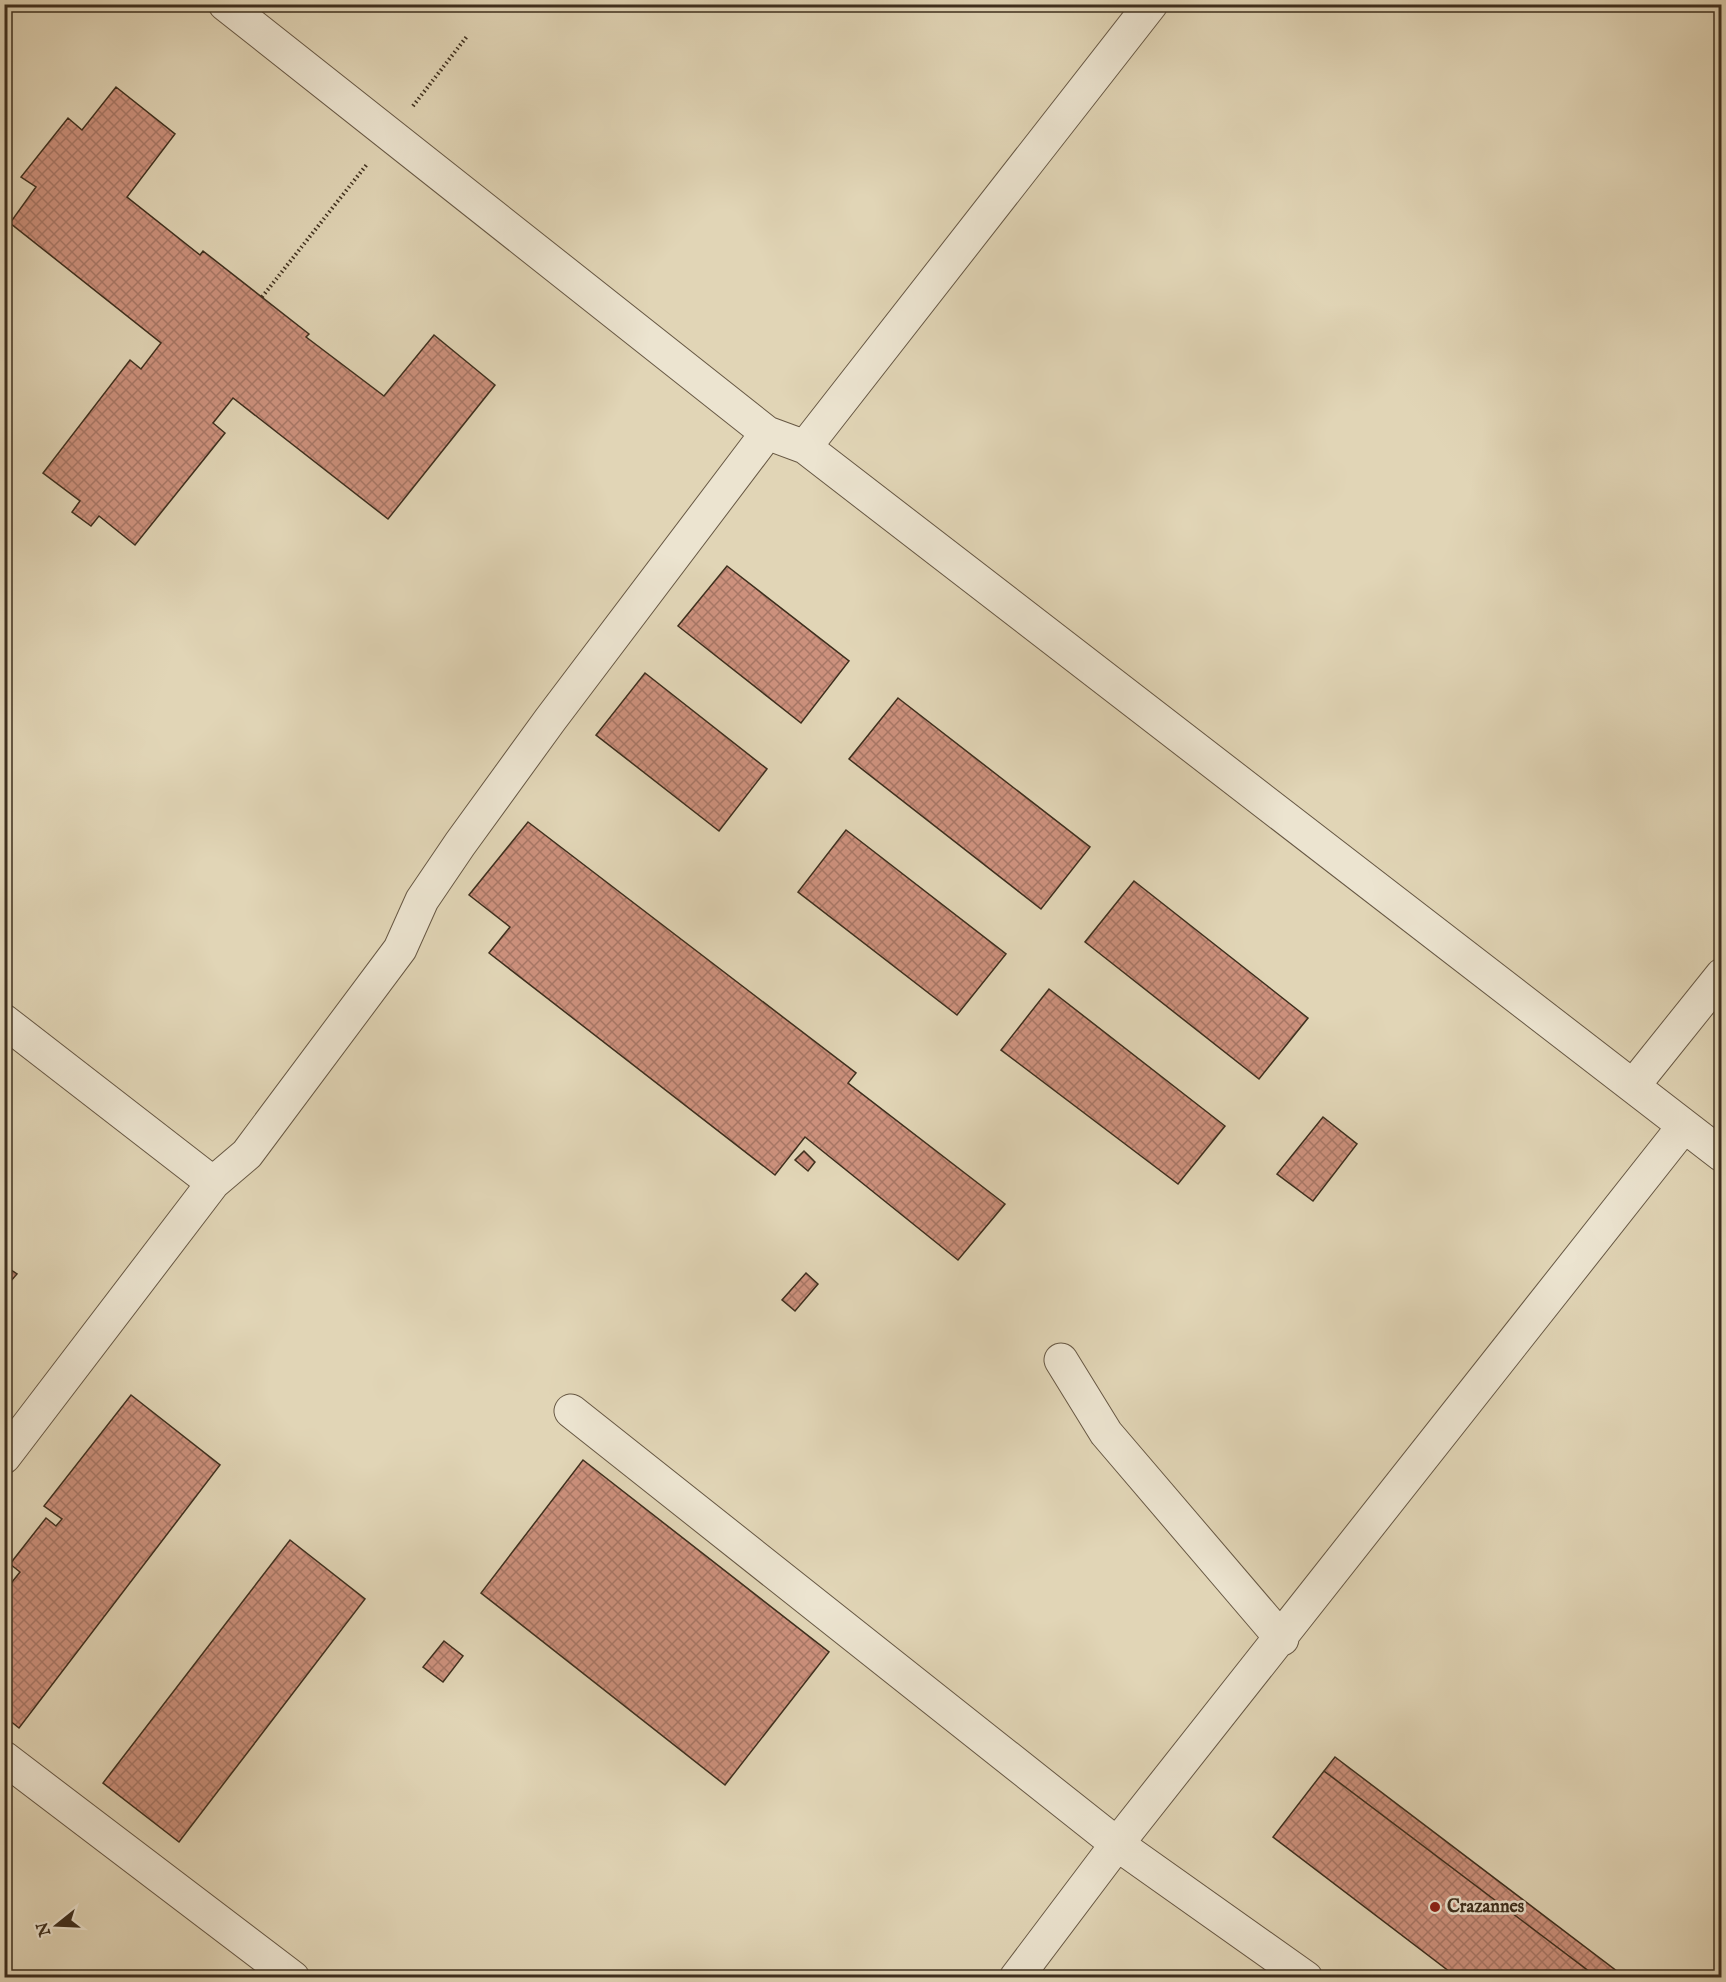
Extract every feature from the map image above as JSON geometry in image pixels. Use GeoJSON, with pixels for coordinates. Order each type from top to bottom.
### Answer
{"type":"FeatureCollection","features":[{"type":"Feature","properties":{"kind":"street"},"geometry":{"type":"LineString","coordinates":[[225,4],[767,433],[805,447],[1722,1155]]}},
{"type":"Feature","properties":{"kind":"street"},"geometry":{"type":"LineString","coordinates":[[805,447],[1151,4]]}},
{"type":"Feature","properties":{"kind":"street"},"geometry":{"type":"LineString","coordinates":[[4,1457],[213,1183],[247,1154],[400,949],[422,900],[460,844],[550,720],[767,433]]}},
{"type":"Feature","properties":{"kind":"street"},"geometry":{"type":"LineString","coordinates":[[1633,1086],[1722,975]]}},
{"type":"Feature","properties":{"kind":"street"},"geometry":{"type":"LineString","coordinates":[[4,1021],[213,1183]]}},
{"type":"Feature","properties":{"kind":"street"},"geometry":{"type":"LineString","coordinates":[[1016,1977],[1118,1844],[1282,1639],[1684,1126]]}},
{"type":"Feature","properties":{"kind":"street"},"geometry":{"type":"LineString","coordinates":[[1061,1360],[1106,1433],[1282,1639]]}},
{"type":"Feature","properties":{"kind":"street"},"geometry":{"type":"LineString","coordinates":[[571,1411],[1118,1844],[1306,1977]]}},
{"type":"Feature","properties":{"kind":"street"},"geometry":{"type":"LineString","coordinates":[[4,1758],[293,1977]]}},
{"type":"Feature","properties":{"kind":"building"},"geometry":{"type":"Polygon","coordinates":[[[116,87],[175,134],[127,197],[200,255],[203,251],[309,334],[306,337],[384,396],[434,335],[495,385],[388,519],[233,398],[213,423],[225,433],[135,545],[99,516],[91,526],[72,512],[80,501],[43,473],[130,360],[141,369],[161,343],[10,223],[36,187],[21,177],[68,118],[82,130],[116,87]]]}},
{"type":"Feature","properties":{"kind":"building"},"geometry":{"type":"Polygon","coordinates":[[[727,566],[849,661],[801,723],[678,626],[727,566]]]}},
{"type":"Feature","properties":{"kind":"building"},"geometry":{"type":"Polygon","coordinates":[[[645,673],[767,769],[719,831],[596,735],[645,673]]]}},
{"type":"Feature","properties":{"kind":"building"},"geometry":{"type":"Polygon","coordinates":[[[898,698],[1090,847],[1041,909],[849,759],[898,698]]]}},
{"type":"Feature","properties":{"kind":"building"},"geometry":{"type":"Polygon","coordinates":[[[528,822],[856,1073],[848,1083],[1005,1204],[958,1260],[805,1137],[775,1175],[489,953],[510,927],[469,895],[528,822]]]}},
{"type":"Feature","properties":{"kind":"building"},"geometry":{"type":"Polygon","coordinates":[[[846,830],[1006,954],[957,1015],[798,892],[846,830]]]}},
{"type":"Feature","properties":{"kind":"building"},"geometry":{"type":"Polygon","coordinates":[[[1134,881],[1308,1018],[1259,1079],[1085,942],[1134,881]]]}},
{"type":"Feature","properties":{"kind":"building"},"geometry":{"type":"Polygon","coordinates":[[[1049,989],[1225,1126],[1178,1184],[1001,1050],[1049,989]]]}},
{"type":"Feature","properties":{"kind":"building"},"geometry":{"type":"Polygon","coordinates":[[[1323,1117],[1357,1144],[1313,1201],[1277,1174],[1323,1117]]]}},
{"type":"Feature","properties":{"kind":"building"},"geometry":{"type":"Polygon","coordinates":[[[804,1151],[815,1162],[808,1171],[795,1160],[804,1151]]]}},
{"type":"Feature","properties":{"kind":"building"},"geometry":{"type":"Polygon","coordinates":[[[4,1265],[17,1274],[4,1289],[4,1265]]]}},
{"type":"Feature","properties":{"kind":"building"},"geometry":{"type":"Polygon","coordinates":[[[806,1273],[818,1284],[795,1311],[782,1300],[806,1273]]]}},
{"type":"Feature","properties":{"kind":"building"},"geometry":{"type":"Polygon","coordinates":[[[131,1395],[220,1465],[19,1728],[4,1716],[4,1592],[20,1572],[10,1564],[46,1518],[56,1526],[62,1519],[44,1506],[131,1395]]]}},
{"type":"Feature","properties":{"kind":"building"},"geometry":{"type":"Polygon","coordinates":[[[583,1460],[829,1652],[725,1785],[481,1593],[583,1460]]]}},
{"type":"Feature","properties":{"kind":"building"},"geometry":{"type":"Polygon","coordinates":[[[290,1540],[365,1599],[179,1842],[103,1783],[290,1540]]]}},
{"type":"Feature","properties":{"kind":"building"},"geometry":{"type":"Polygon","coordinates":[[[444,1641],[463,1656],[443,1682],[423,1667],[444,1641]]]}},
{"type":"Feature","properties":{"kind":"building"},"geometry":{"type":"Polygon","coordinates":[[[1335,1757],[1626,1978],[1598,1978],[1324,1771],[1335,1757]]]}},
{"type":"Feature","properties":{"kind":"building","name":"Crazannes"},"geometry":{"type":"Polygon","coordinates":[[[1324,1771],[1598,1978],[1458,1978],[1273,1837],[1324,1771]]]}},
{"type":"Feature","properties":{"kind":"place","name":"Crazannes"},"geometry":{"type":"Point","coordinates":[1435,1907]}}]}
